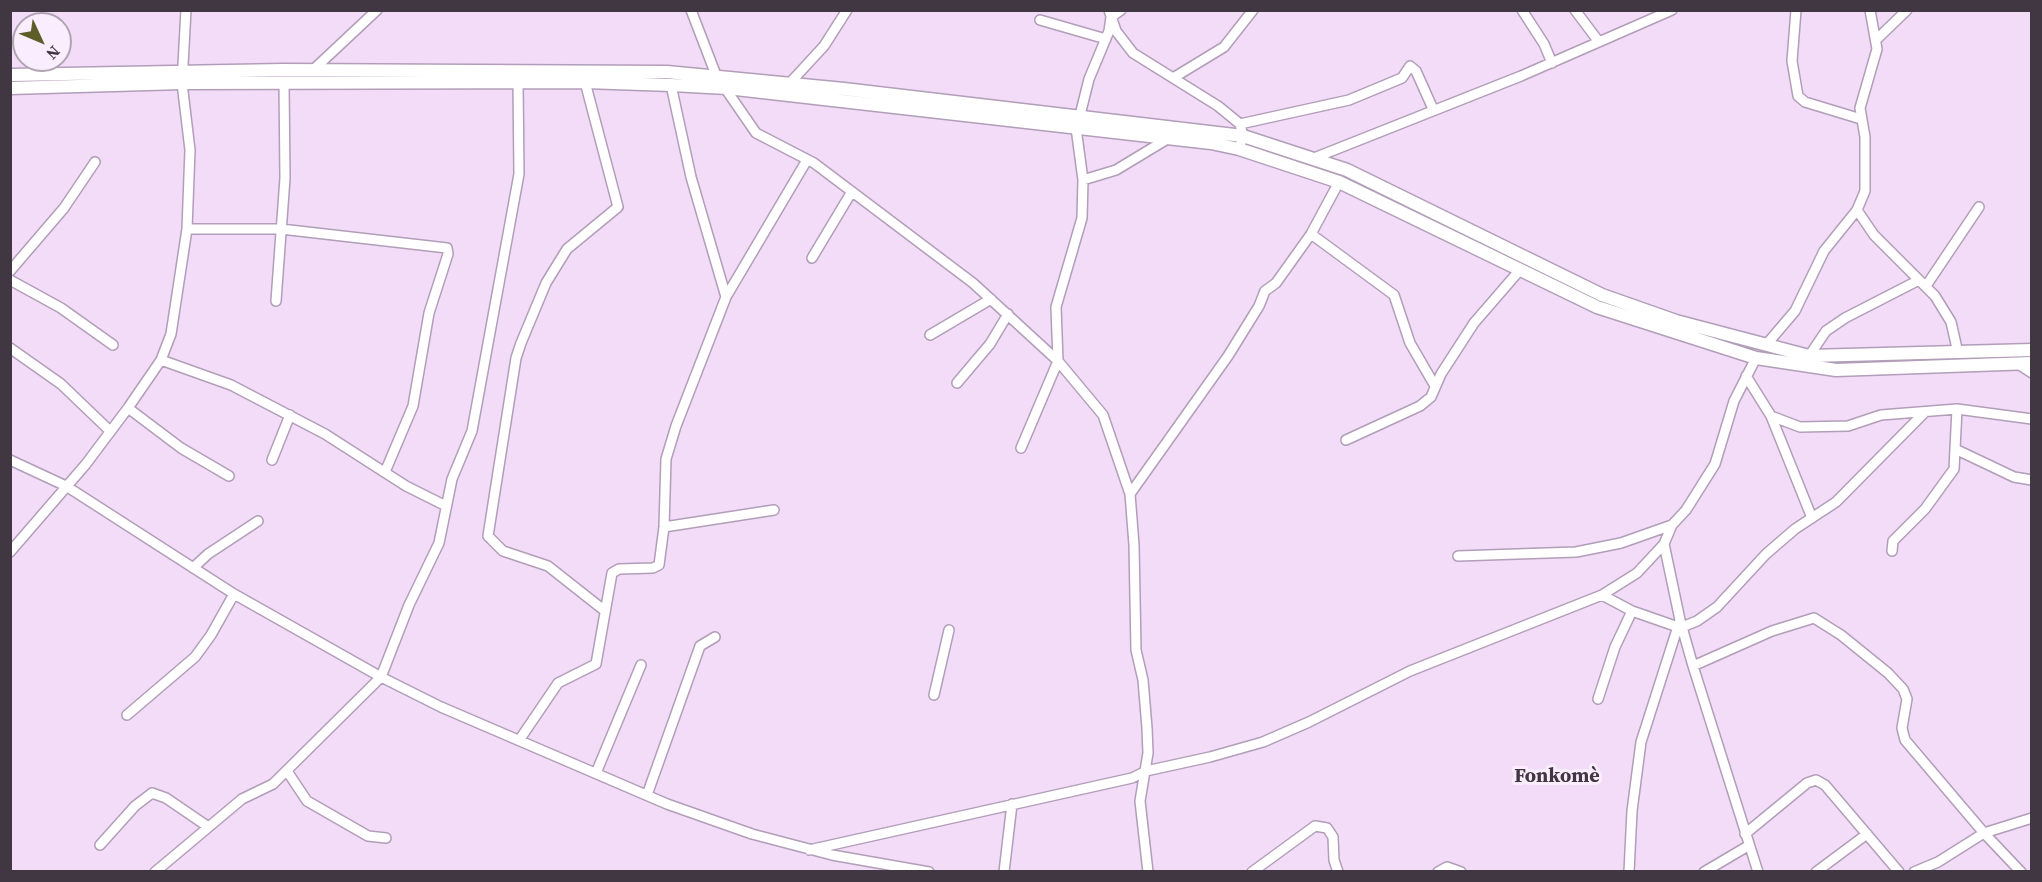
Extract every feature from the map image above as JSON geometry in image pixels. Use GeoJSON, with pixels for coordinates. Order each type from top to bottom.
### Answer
{"type":"FeatureCollection","features":[{"type":"Feature","properties":{"kind":"street"},"geometry":{"type":"LineString","coordinates":[[10,552],[128,408],[161,360],[171,334],[187,229],[190,150],[183,77],[186,10]]}},
{"type":"Feature","properties":{"kind":"street"},"geometry":{"type":"LineString","coordinates":[[313,70],[377,10]]}},
{"type":"Feature","properties":{"kind":"street"},"geometry":{"type":"LineString","coordinates":[[788,84],[824,46],[847,10]]}},
{"type":"Feature","properties":{"kind":"street"},"geometry":{"type":"LineString","coordinates":[[1110,14],[1121,10]]}},
{"type":"Feature","properties":{"kind":"street"},"geometry":{"type":"LineString","coordinates":[[1173,78],[1224,47],[1253,10]]}},
{"type":"Feature","properties":{"kind":"street"},"geometry":{"type":"LineString","coordinates":[[1522,10],[1544,44],[1552,63]]}},
{"type":"Feature","properties":{"kind":"street"},"geometry":{"type":"LineString","coordinates":[[1575,10],[1599,42]]}},
{"type":"Feature","properties":{"kind":"street"},"geometry":{"type":"LineString","coordinates":[[1314,158],[1552,63],[1672,10]]}},
{"type":"Feature","properties":{"kind":"street"},"geometry":{"type":"LineString","coordinates":[[1796,10],[1792,61],[1798,96],[1805,102],[1861,119]]}},
{"type":"Feature","properties":{"kind":"street"},"geometry":{"type":"LineString","coordinates":[[1766,345],[1795,312],[1824,251],[1857,210],[1865,191],[1865,137],[1860,108],[1877,49],[1870,10]]}},
{"type":"Feature","properties":{"kind":"street"},"geometry":{"type":"LineString","coordinates":[[1877,39],[1907,10]]}},
{"type":"Feature","properties":{"kind":"street"},"geometry":{"type":"LineString","coordinates":[[694,12],[716,75],[756,133],[807,160],[894,222],[991,299],[1058,361],[1103,415],[1130,494],[1134,545],[1136,650],[1143,680],[1147,728],[1146,771],[1140,801],[1148,872]]}},
{"type":"Feature","properties":{"kind":"street"},"geometry":{"type":"LineString","coordinates":[[1080,115],[1089,79],[1106,39],[1110,14]]}},
{"type":"Feature","properties":{"kind":"street"},"geometry":{"type":"LineString","coordinates":[[1110,14],[1116,31],[1133,53],[1218,106],[1242,130]]}},
{"type":"Feature","properties":{"kind":"street"},"geometry":{"type":"LineString","coordinates":[[1040,20],[1106,39]]}},
{"type":"Feature","properties":{"kind":"street"},"geometry":{"type":"LineString","coordinates":[[1242,130],[1349,100],[1402,78],[1410,66],[1416,71],[1433,109]]}},
{"type":"Feature","properties":{"kind":"street"},"geometry":{"type":"LineString","coordinates":[[10,88],[313,70],[571,70],[716,75],[1080,115],[1242,130],[1347,170],[1602,295],[1676,321],[1809,356],[2031,350]]}},
{"type":"Feature","properties":{"kind":"street"},"geometry":{"type":"LineString","coordinates":[[10,75],[183,77],[284,83],[585,82],[727,88],[1169,138],[1239,149],[1339,182],[1597,307],[1756,358],[1836,370],[2031,363]]}},
{"type":"Feature","properties":{"kind":"street"},"geometry":{"type":"LineString","coordinates":[[585,82],[595,128],[618,207],[567,249],[546,283],[521,343],[516,357],[488,536],[503,551],[548,566],[605,611]]}},
{"type":"Feature","properties":{"kind":"street"},"geometry":{"type":"LineString","coordinates":[[276,301],[285,178],[284,83]]}},
{"type":"Feature","properties":{"kind":"street"},"geometry":{"type":"LineString","coordinates":[[155,872],[207,826],[242,799],[273,784],[381,677],[409,605],[439,543],[452,479],[472,431],[519,174],[518,83]]}},
{"type":"Feature","properties":{"kind":"street"},"geometry":{"type":"LineString","coordinates":[[671,86],[691,177],[726,297]]}},
{"type":"Feature","properties":{"kind":"street"},"geometry":{"type":"LineString","coordinates":[[1021,448],[1058,361],[1056,307],[1082,218],[1083,180],[1077,128]]}},
{"type":"Feature","properties":{"kind":"street"},"geometry":{"type":"LineString","coordinates":[[1239,149],[1242,130]]}},
{"type":"Feature","properties":{"kind":"street"},"geometry":{"type":"LineString","coordinates":[[1083,180],[1116,171],[1169,138]]}},
{"type":"Feature","properties":{"kind":"street"},"geometry":{"type":"LineString","coordinates":[[520,739],[558,683],[596,664],[612,573],[615,569],[653,568],[659,564],[664,527],[666,459],[726,297],[807,160]]}},
{"type":"Feature","properties":{"kind":"street"},"geometry":{"type":"LineString","coordinates":[[10,271],[64,208],[95,162]]}},
{"type":"Feature","properties":{"kind":"street"},"geometry":{"type":"LineString","coordinates":[[1130,494],[1228,356],[1259,306],[1265,291],[1276,283],[1311,234],[1339,182]]}},
{"type":"Feature","properties":{"kind":"street"},"geometry":{"type":"LineString","coordinates":[[812,258],[851,193]]}},
{"type":"Feature","properties":{"kind":"street"},"geometry":{"type":"LineString","coordinates":[[1809,356],[1826,331],[1845,318],[1923,283],[1979,207]]}},
{"type":"Feature","properties":{"kind":"street"},"geometry":{"type":"LineString","coordinates":[[1857,210],[1874,235],[1923,283],[1951,322],[1958,352]]}},
{"type":"Feature","properties":{"kind":"street"},"geometry":{"type":"LineString","coordinates":[[187,229],[281,229],[441,246],[448,250],[429,313],[413,406],[386,472]]}},
{"type":"Feature","properties":{"kind":"street"},"geometry":{"type":"LineString","coordinates":[[1311,234],[1395,295],[1410,343],[1435,386]]}},
{"type":"Feature","properties":{"kind":"street"},"geometry":{"type":"LineString","coordinates":[[1346,440],[1420,406],[1431,397],[1435,386],[1474,323],[1519,271]]}},
{"type":"Feature","properties":{"kind":"street"},"geometry":{"type":"LineString","coordinates":[[10,280],[61,308],[113,345]]}},
{"type":"Feature","properties":{"kind":"street"},"geometry":{"type":"LineString","coordinates":[[930,335],[991,299]]}},
{"type":"Feature","properties":{"kind":"street"},"geometry":{"type":"LineString","coordinates":[[957,383],[990,344],[1008,315]]}},
{"type":"Feature","properties":{"kind":"street"},"geometry":{"type":"LineString","coordinates":[[10,348],[61,384],[109,430]]}},
{"type":"Feature","properties":{"kind":"street"},"geometry":{"type":"LineString","coordinates":[[809,850],[1132,778],[1146,771],[1210,758],[1263,742],[1309,722],[1410,671],[1602,595],[1637,573],[1664,544],[1672,525],[1686,510],[1715,464],[1734,401],[1756,358]]}},
{"type":"Feature","properties":{"kind":"street"},"geometry":{"type":"LineString","coordinates":[[161,360],[231,385],[355,452],[406,486],[446,506]]}},
{"type":"Feature","properties":{"kind":"street"},"geometry":{"type":"LineString","coordinates":[[2018,364],[2031,373]]}},
{"type":"Feature","properties":{"kind":"street"},"geometry":{"type":"LineString","coordinates":[[1746,376],[1771,416],[1812,518]]}},
{"type":"Feature","properties":{"kind":"street"},"geometry":{"type":"LineString","coordinates":[[128,408],[181,448],[229,476]]}},
{"type":"Feature","properties":{"kind":"street"},"geometry":{"type":"LineString","coordinates":[[1771,416],[1800,427],[1848,426],[1881,415],[1957,409],[2031,419]]}},
{"type":"Feature","properties":{"kind":"street"},"geometry":{"type":"LineString","coordinates":[[1892,551],[1893,541],[1925,509],[1954,469],[1957,409]]}},
{"type":"Feature","properties":{"kind":"street"},"geometry":{"type":"LineString","coordinates":[[1602,595],[1632,610],[1680,625],[1708,615],[1766,555],[1836,502],[1924,413]]}},
{"type":"Feature","properties":{"kind":"street"},"geometry":{"type":"LineString","coordinates":[[272,460],[290,416]]}},
{"type":"Feature","properties":{"kind":"street"},"geometry":{"type":"LineString","coordinates":[[1955,449],[2004,473],[2031,480]]}},
{"type":"Feature","properties":{"kind":"street"},"geometry":{"type":"LineString","coordinates":[[10,460],[66,486],[234,594],[381,677],[441,707],[647,795],[752,834],[809,850],[929,872]]}},
{"type":"Feature","properties":{"kind":"street"},"geometry":{"type":"LineString","coordinates":[[664,527],[774,510]]}},
{"type":"Feature","properties":{"kind":"street"},"geometry":{"type":"LineString","coordinates":[[193,568],[208,554],[258,521]]}},
{"type":"Feature","properties":{"kind":"street"},"geometry":{"type":"LineString","coordinates":[[1458,556],[1576,552],[1621,543],[1672,525]]}},
{"type":"Feature","properties":{"kind":"street"},"geometry":{"type":"LineString","coordinates":[[1664,544],[1680,625],[1758,872]]}},
{"type":"Feature","properties":{"kind":"street"},"geometry":{"type":"LineString","coordinates":[[127,715],[195,657],[211,635],[234,594]]}},
{"type":"Feature","properties":{"kind":"street"},"geometry":{"type":"LineString","coordinates":[[1598,699],[1632,610]]}},
{"type":"Feature","properties":{"kind":"street"},"geometry":{"type":"LineString","coordinates":[[1693,666],[1772,631],[1814,618],[1841,635],[1897,681],[1907,695],[1902,728],[1905,740],[1984,833],[2021,872]]}},
{"type":"Feature","properties":{"kind":"street"},"geometry":{"type":"LineString","coordinates":[[1629,872],[1632,811],[1641,742],[1680,625]]}},
{"type":"Feature","properties":{"kind":"street"},"geometry":{"type":"LineString","coordinates":[[934,695],[949,630]]}},
{"type":"Feature","properties":{"kind":"street"},"geometry":{"type":"LineString","coordinates":[[647,795],[700,646],[715,637]]}},
{"type":"Feature","properties":{"kind":"street"},"geometry":{"type":"LineString","coordinates":[[596,773],[641,665]]}},
{"type":"Feature","properties":{"kind":"street"},"geometry":{"type":"LineString","coordinates":[[287,771],[307,801],[368,836],[386,838]]}},
{"type":"Feature","properties":{"kind":"street"},"geometry":{"type":"LineString","coordinates":[[1745,834],[1807,783],[1816,780],[1825,785],[1899,872]]}},
{"type":"Feature","properties":{"kind":"street"},"geometry":{"type":"LineString","coordinates":[[100,845],[135,806],[152,794],[166,798],[207,826]]}},
{"type":"Feature","properties":{"kind":"street"},"geometry":{"type":"LineString","coordinates":[[1004,872],[1012,804]]}},
{"type":"Feature","properties":{"kind":"street"},"geometry":{"type":"LineString","coordinates":[[1914,872],[1938,862],[1984,833],[2031,818]]}},
{"type":"Feature","properties":{"kind":"street"},"geometry":{"type":"LineString","coordinates":[[1252,872],[1315,826],[1327,828],[1333,837],[1334,860],[1338,872]]}},
{"type":"Feature","properties":{"kind":"street"},"geometry":{"type":"LineString","coordinates":[[1816,872],[1867,834]]}},
{"type":"Feature","properties":{"kind":"street"},"geometry":{"type":"LineString","coordinates":[[1704,872],[1748,846]]}},
{"type":"Feature","properties":{"kind":"street"},"geometry":{"type":"LineString","coordinates":[[1438,872],[1447,867],[1461,872]]}},
{"type":"Feature","properties":{"kind":"district","name":"Fonkomè"},"geometry":{"type":"Point","coordinates":[1557,777]}}]}
